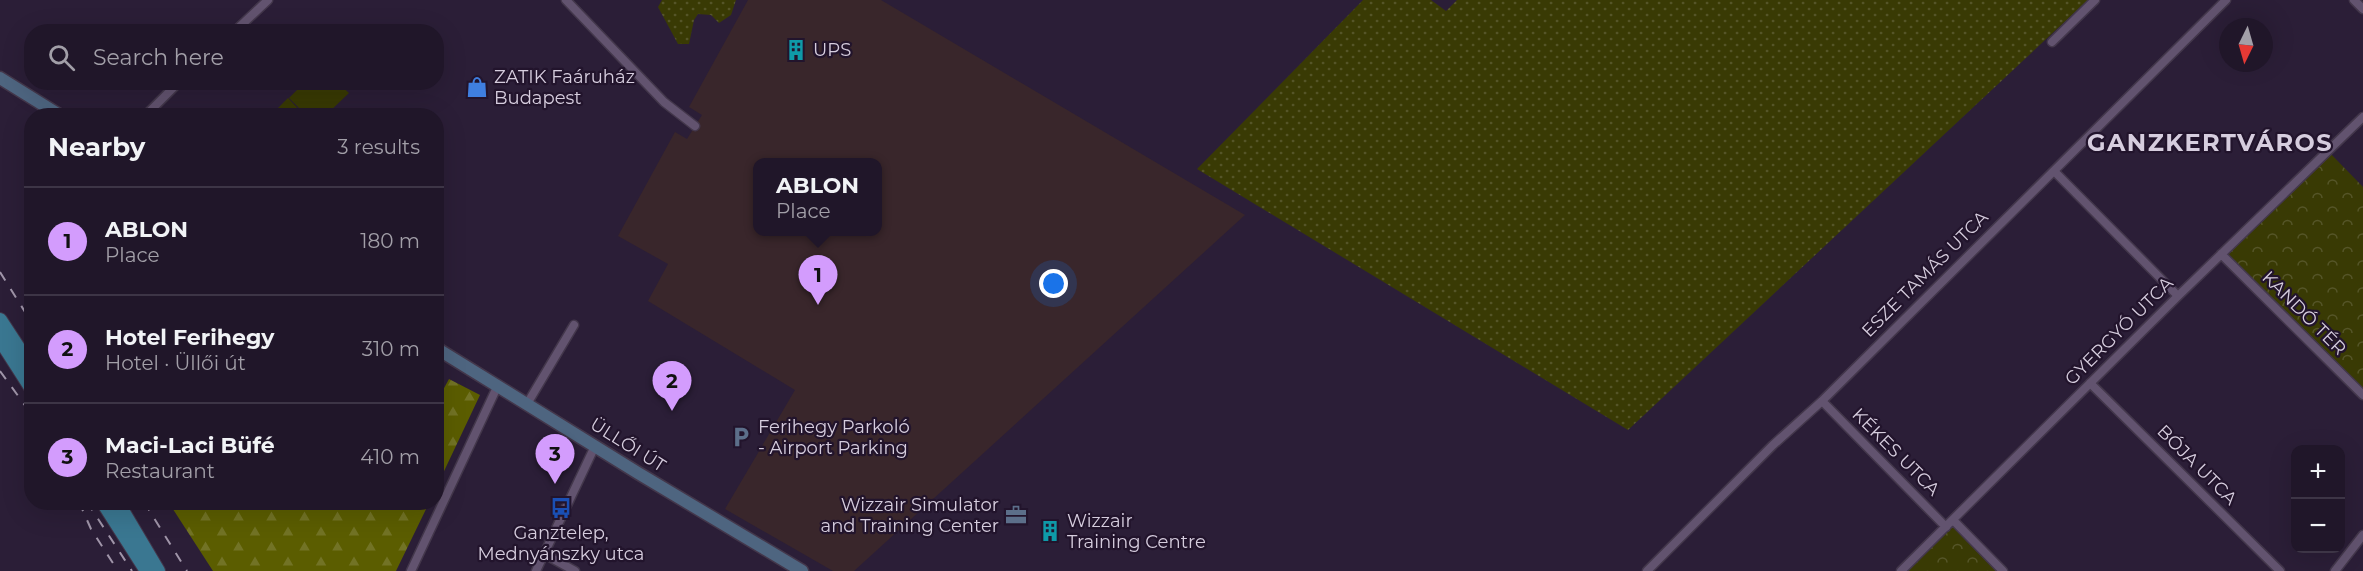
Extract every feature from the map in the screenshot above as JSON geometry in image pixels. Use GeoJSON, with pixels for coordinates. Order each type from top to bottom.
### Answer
{"type":"FeatureCollection","features":[{"type":"Feature","properties":{"kind":"main road"},"geometry":{"type":"LineString","coordinates":[[0,78],[48,108]]}},
{"type":"Feature","properties":{"kind":"main road"},"geometry":{"type":"LineString","coordinates":[[0,320],[24,357]]}},
{"type":"Feature","properties":{"kind":"main road"},"geometry":{"type":"LineString","coordinates":[[0,339],[24,376]]}},
{"type":"Feature","properties":{"kind":"main road","name":"ÜLLŐI ÚT"},"geometry":{"type":"LineString","coordinates":[[444,353],[802,571]]}},
{"type":"Feature","properties":{"kind":"main road"},"geometry":{"type":"LineString","coordinates":[[108,510],[147,571]]}},
{"type":"Feature","properties":{"kind":"main road"},"geometry":{"type":"LineString","coordinates":[[122,510],[158,571]]}},
{"type":"Feature","properties":{"kind":"street"},"geometry":{"type":"LineString","coordinates":[[242,24],[268,0]]}},
{"type":"Feature","properties":{"kind":"street"},"geometry":{"type":"LineString","coordinates":[[566,0],[664,102],[695,126]]}},
{"type":"Feature","properties":{"kind":"street"},"geometry":{"type":"LineString","coordinates":[[2052,42],[2095,0]]}},
{"type":"Feature","properties":{"kind":"street","name":"ESZE TAMÁS UTCA"},"geometry":{"type":"LineString","coordinates":[[1647,571],[1773,445],[1822,401],[2226,0]]}},
{"type":"Feature","properties":{"kind":"street"},"geometry":{"type":"LineString","coordinates":[[2354,0],[2363,9]]}},
{"type":"Feature","properties":{"kind":"street"},"geometry":{"type":"LineString","coordinates":[[152,108],[171,90]]}},
{"type":"Feature","properties":{"kind":"street","name":"GYERGYÓ UTCA"},"geometry":{"type":"LineString","coordinates":[[1901,571],[2178,296],[2363,117]]}},
{"type":"Feature","properties":{"kind":"street"},"geometry":{"type":"LineString","coordinates":[[2054,171],[2178,296]]}},
{"type":"Feature","properties":{"kind":"street","name":"KANDÓ TÉR"},"geometry":{"type":"LineString","coordinates":[[2221,254],[2363,395]]}},
{"type":"Feature","properties":{"kind":"street"},"geometry":{"type":"LineString","coordinates":[[526,404],[574,325]]}},
{"type":"Feature","properties":{"kind":"street","name":"BÓJA UTCA"},"geometry":{"type":"LineString","coordinates":[[2090,383],[2280,571]]}},
{"type":"Feature","properties":{"kind":"street"},"geometry":{"type":"LineString","coordinates":[[444,501],[498,386]]}},
{"type":"Feature","properties":{"kind":"street","name":"KÉKES UTCA"},"geometry":{"type":"LineString","coordinates":[[1822,401],[1950,524],[2003,571]]}},
{"type":"Feature","properties":{"kind":"street"},"geometry":{"type":"LineString","coordinates":[[536,571],[596,446]]}},
{"type":"Feature","properties":{"kind":"street"},"geometry":{"type":"LineString","coordinates":[[411,571],[440,510]]}},
{"type":"Feature","properties":{"kind":"street"},"geometry":{"type":"LineString","coordinates":[[2335,571],[2363,535]]}},
{"type":"Feature","properties":{"kind":"street"},"geometry":{"type":"LineString","coordinates":[[544,554],[575,571]]}},
{"type":"Feature","properties":{"kind":"shaded area"},"geometry":{"type":"Polygon","coordinates":[[[748,0],[881,0],[1245,215],[854,571],[833,571],[725,509],[795,390],[648,301],[668,264],[618,236],[675,132],[687,139],[702,115],[689,107],[748,0]]]}},
{"type":"Feature","properties":{"kind":"green space"},"geometry":{"type":"Polygon","coordinates":[[[662,0],[736,0],[731,15],[719,23],[711,15],[698,14],[694,20],[689,44],[678,44],[658,7],[662,0]]]}},
{"type":"Feature","properties":{"kind":"green space"},"geometry":{"type":"Polygon","coordinates":[[[1363,0],[1431,0],[1446,11],[1457,0],[2088,0],[1628,430],[1197,169],[1363,0]]]}},
{"type":"Feature","properties":{"kind":"green space"},"geometry":{"type":"Polygon","coordinates":[[[297,90],[346,90],[349,93],[333,108],[299,108],[289,98],[297,90]]]}},
{"type":"Feature","properties":{"kind":"green space"},"geometry":{"type":"Polygon","coordinates":[[[288,98],[297,108],[278,108],[288,98]]]}},
{"type":"Feature","properties":{"kind":"green space"},"geometry":{"type":"Polygon","coordinates":[[[2328,151],[2363,187],[2363,395],[2221,254],[2328,151]]]}},
{"type":"Feature","properties":{"kind":"green space"},"geometry":{"type":"Polygon","coordinates":[[[449,379],[480,395],[444,471],[444,388],[449,379]]]}},
{"type":"Feature","properties":{"kind":"green space"},"geometry":{"type":"Polygon","coordinates":[[[174,510],[426,510],[396,571],[213,571],[174,510]]]}},
{"type":"Feature","properties":{"kind":"green space"},"geometry":{"type":"Polygon","coordinates":[[[1953,520],[2003,571],[1901,571],[1953,520]]]}},
{"type":"Feature","properties":{"kind":"railway"},"geometry":{"type":"LineString","coordinates":[[0,272],[24,310]]}},
{"type":"Feature","properties":{"kind":"railway"},"geometry":{"type":"LineString","coordinates":[[0,371],[24,404]]}},
{"type":"Feature","properties":{"kind":"railway"},"geometry":{"type":"LineString","coordinates":[[83,510],[91,529],[118,571]]}},
{"type":"Feature","properties":{"kind":"railway"},"geometry":{"type":"LineString","coordinates":[[92,510],[132,571]]}},
{"type":"Feature","properties":{"kind":"railway"},"geometry":{"type":"LineString","coordinates":[[149,510],[187,571]]}},
{"type":"Feature","properties":{"kind":"place","name":"UPS"},"geometry":{"type":"Point","coordinates":[796,50]}},
{"type":"Feature","properties":{"kind":"place","name":"ZATIK Faáruház Budapest"},"geometry":{"type":"Point","coordinates":[477,87]}},
{"type":"Feature","properties":{"kind":"place","name":"ABLON"},"geometry":{"type":"Point","coordinates":[818,305]}},
{"type":"Feature","properties":{"kind":"place","name":"Hotel Ferihegy"},"geometry":{"type":"Point","coordinates":[672,411]}},
{"type":"Feature","properties":{"kind":"place","name":"Ferihegy Parkoló - Airport Parking"},"geometry":{"type":"Point","coordinates":[741,437]}},
{"type":"Feature","properties":{"kind":"place","name":"Maci-Laci Büfé"},"geometry":{"type":"Point","coordinates":[555,484]}},
{"type":"Feature","properties":{"kind":"place","name":"Ganztelep, Mednyánszky utca"},"geometry":{"type":"Point","coordinates":[561,508]}},
{"type":"Feature","properties":{"kind":"place","name":"Wizzair Simulator and Training Center"},"geometry":{"type":"Point","coordinates":[1016,515]}},
{"type":"Feature","properties":{"kind":"place","name":"Wizzair Training Centre"},"geometry":{"type":"Point","coordinates":[1050,531]}},
{"type":"Feature","properties":{"kind":"district","name":"GANZKERTVÁROS"},"geometry":{"type":"Point","coordinates":[2210,143]}}]}
